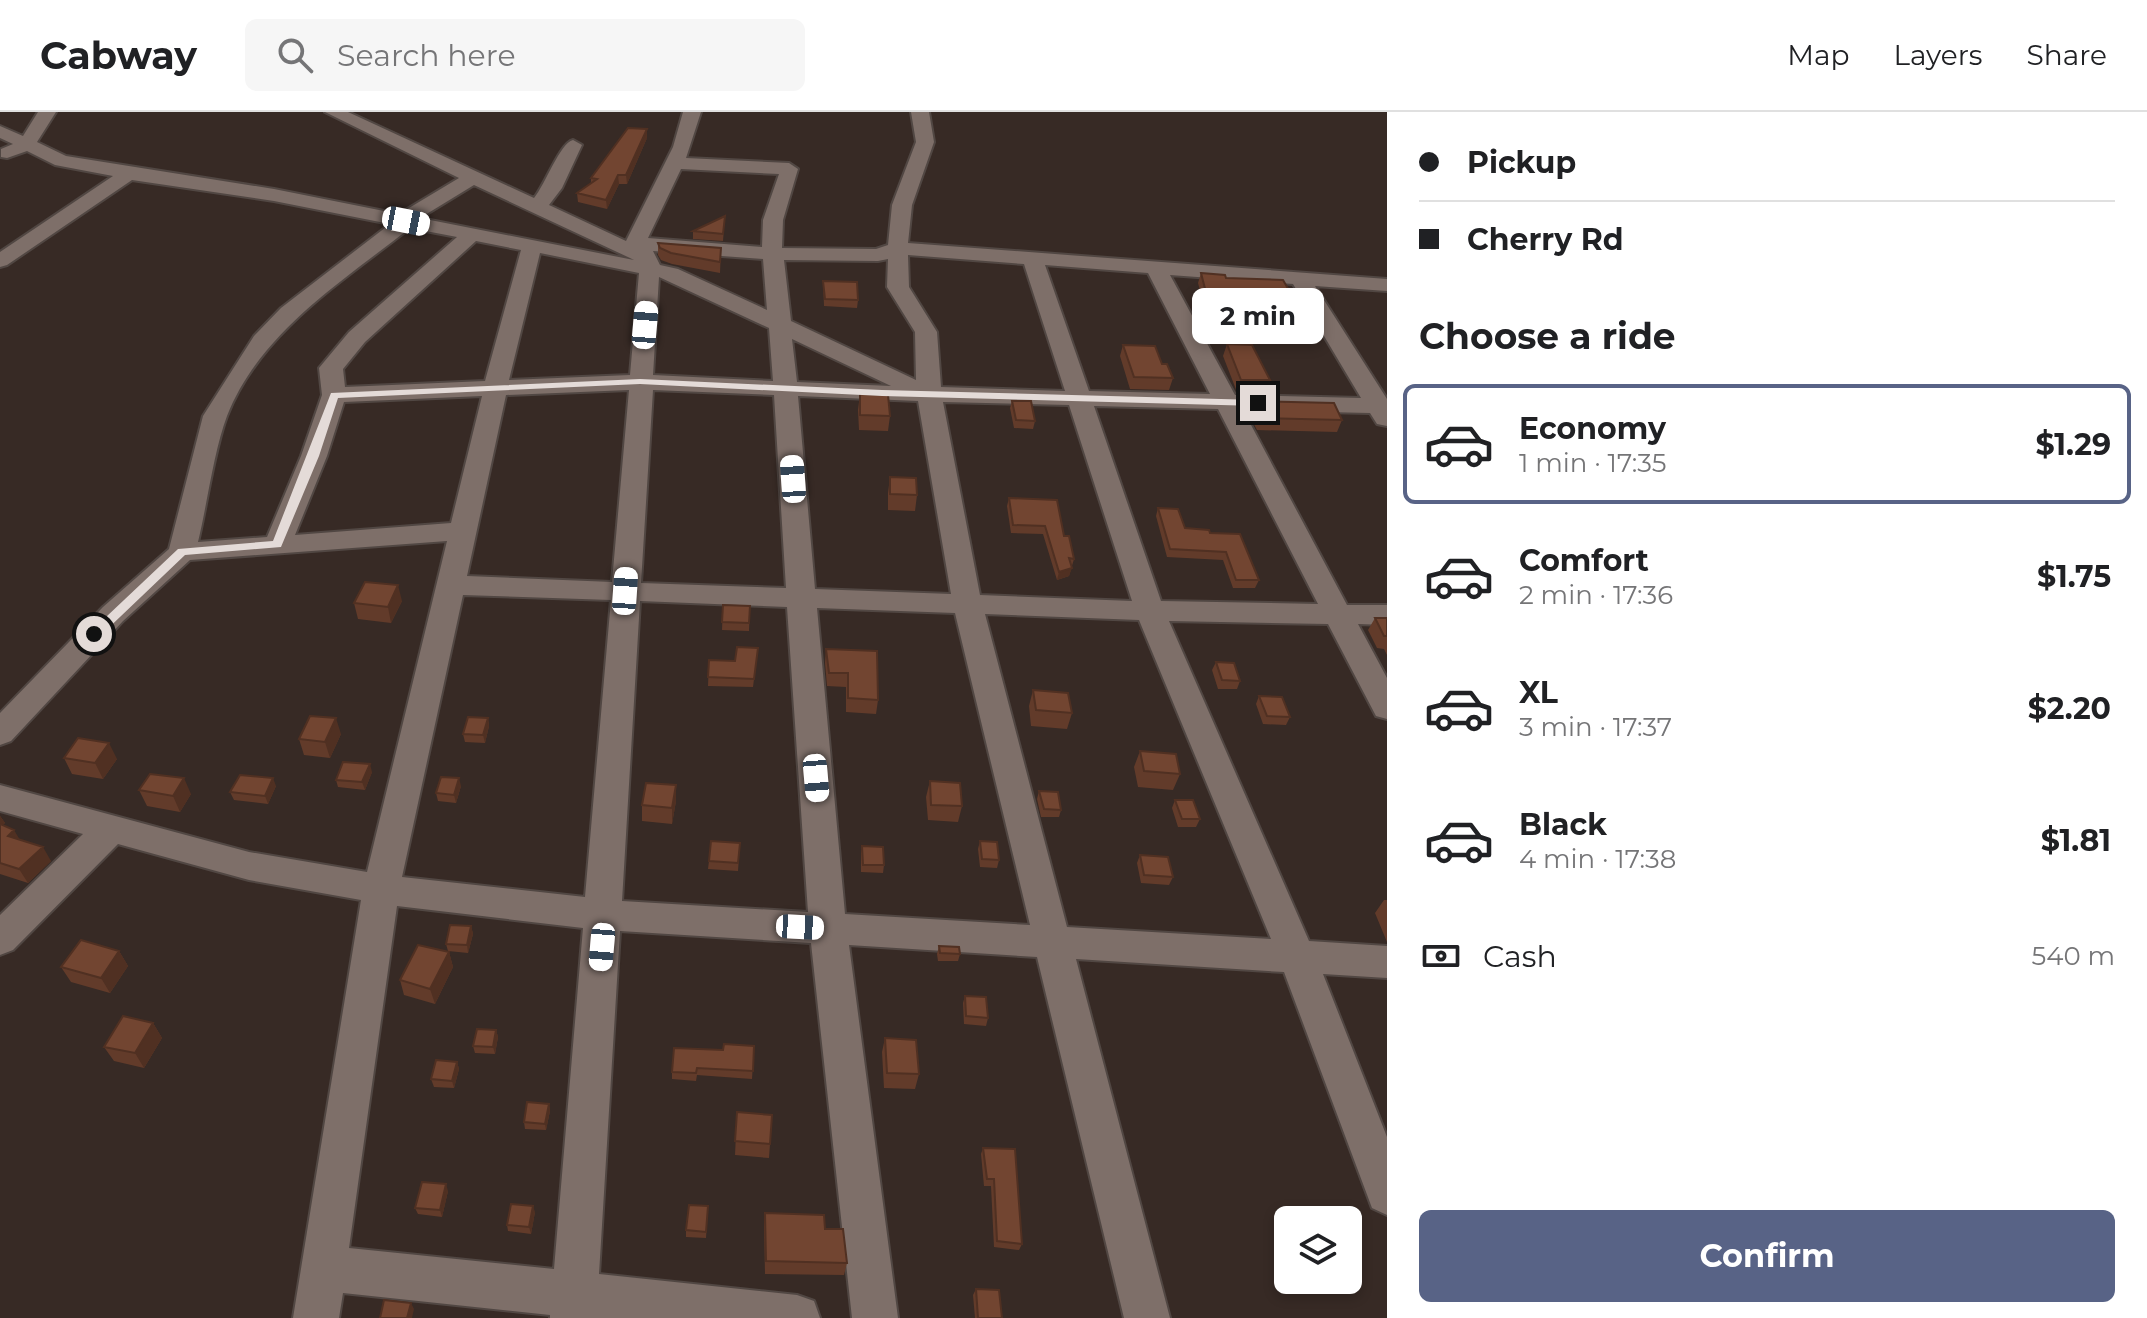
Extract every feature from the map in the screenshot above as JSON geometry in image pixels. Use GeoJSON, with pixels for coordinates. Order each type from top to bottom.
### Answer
{"type":"FeatureCollection","features":[{"type":"Feature","properties":{"kind":"street"},"geometry":{"type":"LineString","coordinates":[[0,156],[26,145],[47,112]]}},
{"type":"Feature","properties":{"kind":"street"},"geometry":{"type":"LineString","coordinates":[[334,112],[538,206],[921,394]]}},
{"type":"Feature","properties":{"kind":"street"},"geometry":{"type":"LineString","coordinates":[[574,1306],[605,915],[640,382],[652,261],[675,163],[692,112]]}},
{"type":"Feature","properties":{"kind":"street"},"geometry":{"type":"LineString","coordinates":[[920,112],[925,142],[902,205],[898,287],[926,332],[921,394],[967,604],[1147,1318]]}},
{"type":"Feature","properties":{"kind":"street"},"geometry":{"type":"LineString","coordinates":[[0,131],[61,161],[274,195],[532,245],[652,261],[773,254],[878,255],[899,248],[1387,285]]}},
{"type":"Feature","properties":{"kind":"street"},"geometry":{"type":"LineString","coordinates":[[538,206],[553,188],[573,145]]}},
{"type":"Feature","properties":{"kind":"street"},"geometry":{"type":"LineString","coordinates":[[675,163],[789,169],[787,185],[773,209],[769,238],[787,389],[800,598],[828,928],[875,1318]]}},
{"type":"Feature","properties":{"kind":"street"},"geometry":{"type":"LineString","coordinates":[[0,261],[129,174]]}},
{"type":"Feature","properties":{"kind":"street"},"geometry":{"type":"LineString","coordinates":[[0,733],[113,614],[182,552],[215,416],[262,341],[289,313],[404,220],[475,176]]}},
{"type":"Feature","properties":{"kind":"street"},"geometry":{"type":"LineString","coordinates":[[277,545],[314,456],[334,395],[331,368],[357,337],[472,234]]}},
{"type":"Feature","properties":{"kind":"street"},"geometry":{"type":"LineString","coordinates":[[316,1318],[381,889],[496,386],[532,245]]}},
{"type":"Feature","properties":{"kind":"street"},"geometry":{"type":"LineString","coordinates":[[1032,257],[1150,611],[1297,956],[1387,1193]]}},
{"type":"Feature","properties":{"kind":"street"},"geometry":{"type":"LineString","coordinates":[[1155,266],[1387,708]]}},
{"type":"Feature","properties":{"kind":"street"},"geometry":{"type":"LineString","coordinates":[[1300,279],[1384,411]]}},
{"type":"Feature","properties":{"kind":"street"},"geometry":{"type":"LineString","coordinates":[[334,395],[640,382],[921,394],[1228,402],[1384,411]]}},
{"type":"Feature","properties":{"kind":"street"},"geometry":{"type":"LineString","coordinates":[[182,552],[463,531]]}},
{"type":"Feature","properties":{"kind":"street"},"geometry":{"type":"LineString","coordinates":[[451,585],[1150,611],[1387,615]]}},
{"type":"Feature","properties":{"kind":"street"},"geometry":{"type":"LineString","coordinates":[[0,798],[249,866],[381,889],[605,915],[1387,962]]}},
{"type":"Feature","properties":{"kind":"street"},"geometry":{"type":"LineString","coordinates":[[0,939],[112,828]]}},
{"type":"Feature","properties":{"kind":"street"},"geometry":{"type":"LineString","coordinates":[[324,1268],[574,1306],[797,1318]]}},
{"type":"Feature","properties":{"kind":"building"},"geometry":{"type":"Polygon","coordinates":[[[628,128],[647,129],[626,175],[618,175],[606,200],[577,193],[597,179],[591,178],[628,128]]]}},
{"type":"Feature","properties":{"kind":"building"},"geometry":{"type":"Polygon","coordinates":[[[725,216],[723,234],[693,231],[706,225],[725,216]]]}},
{"type":"Feature","properties":{"kind":"building"},"geometry":{"type":"Polygon","coordinates":[[[658,243],[721,248],[720,262],[671,253],[660,248],[658,243]]]}},
{"type":"Feature","properties":{"kind":"building"},"geometry":{"type":"Polygon","coordinates":[[[1201,273],[1225,275],[1226,278],[1283,280],[1294,299],[1274,299],[1292,327],[1241,323],[1238,313],[1211,312],[1201,273]]]}},
{"type":"Feature","properties":{"kind":"building"},"geometry":{"type":"Polygon","coordinates":[[[823,281],[857,282],[858,300],[825,299],[823,281]]]}},
{"type":"Feature","properties":{"kind":"building"},"geometry":{"type":"Polygon","coordinates":[[[1227,344],[1252,345],[1270,380],[1241,380],[1227,344]]]}},
{"type":"Feature","properties":{"kind":"building"},"geometry":{"type":"Polygon","coordinates":[[[1123,345],[1155,346],[1162,364],[1167,364],[1173,378],[1134,377],[1123,345]]]}},
{"type":"Feature","properties":{"kind":"building"},"geometry":{"type":"Polygon","coordinates":[[[860,394],[888,395],[890,416],[860,415],[860,394]]]}},
{"type":"Feature","properties":{"kind":"building"},"geometry":{"type":"Polygon","coordinates":[[[1012,401],[1031,401],[1035,421],[1016,420],[1012,401]]]}},
{"type":"Feature","properties":{"kind":"building"},"geometry":{"type":"Polygon","coordinates":[[[1252,401],[1334,403],[1342,420],[1262,418],[1252,401]]]}},
{"type":"Feature","properties":{"kind":"building"},"geometry":{"type":"Polygon","coordinates":[[[890,477],[916,478],[917,495],[890,494],[890,477]]]}},
{"type":"Feature","properties":{"kind":"building"},"geometry":{"type":"Polygon","coordinates":[[[1009,498],[1057,500],[1064,536],[1069,536],[1074,559],[1069,558],[1072,568],[1059,572],[1045,526],[1013,525],[1009,498]]]}},
{"type":"Feature","properties":{"kind":"building"},"geometry":{"type":"Polygon","coordinates":[[[1158,508],[1178,509],[1185,528],[1240,534],[1259,580],[1236,580],[1226,552],[1170,549],[1158,508]]]}},
{"type":"Feature","properties":{"kind":"building"},"geometry":{"type":"Polygon","coordinates":[[[365,582],[398,585],[388,607],[354,603],[365,582]]]}},
{"type":"Feature","properties":{"kind":"building"},"geometry":{"type":"Polygon","coordinates":[[[723,605],[750,606],[749,623],[722,622],[723,605]]]}},
{"type":"Feature","properties":{"kind":"building"},"geometry":{"type":"Polygon","coordinates":[[[1375,618],[1387,618],[1387,636],[1384,636],[1375,618]]]}},
{"type":"Feature","properties":{"kind":"building"},"geometry":{"type":"Polygon","coordinates":[[[737,647],[758,648],[754,679],[708,677],[709,660],[735,661],[737,647]]]}},
{"type":"Feature","properties":{"kind":"building"},"geometry":{"type":"Polygon","coordinates":[[[826,649],[877,651],[878,700],[848,698],[848,673],[829,673],[826,649]]]}},
{"type":"Feature","properties":{"kind":"building"},"geometry":{"type":"Polygon","coordinates":[[[1216,662],[1234,663],[1240,681],[1222,680],[1216,662]]]}},
{"type":"Feature","properties":{"kind":"building"},"geometry":{"type":"Polygon","coordinates":[[[1033,690],[1068,693],[1072,713],[1036,710],[1033,690]]]}},
{"type":"Feature","properties":{"kind":"building"},"geometry":{"type":"Polygon","coordinates":[[[1259,696],[1282,697],[1290,717],[1267,716],[1259,696]]]}},
{"type":"Feature","properties":{"kind":"building"},"geometry":{"type":"Polygon","coordinates":[[[310,716],[336,718],[325,742],[299,739],[310,716]]]}},
{"type":"Feature","properties":{"kind":"building"},"geometry":{"type":"Polygon","coordinates":[[[468,717],[488,718],[483,735],[463,734],[468,717]]]}},
{"type":"Feature","properties":{"kind":"building"},"geometry":{"type":"Polygon","coordinates":[[[78,738],[109,743],[95,763],[64,758],[78,738]]]}},
{"type":"Feature","properties":{"kind":"building"},"geometry":{"type":"Polygon","coordinates":[[[1140,751],[1176,754],[1180,774],[1144,771],[1140,751]]]}},
{"type":"Feature","properties":{"kind":"building"},"geometry":{"type":"Polygon","coordinates":[[[343,762],[370,764],[362,782],[336,780],[343,762]]]}},
{"type":"Feature","properties":{"kind":"building"},"geometry":{"type":"Polygon","coordinates":[[[150,774],[184,778],[173,796],[139,790],[150,774]]]}},
{"type":"Feature","properties":{"kind":"building"},"geometry":{"type":"Polygon","coordinates":[[[240,775],[273,778],[265,796],[230,792],[240,775]]]}},
{"type":"Feature","properties":{"kind":"building"},"geometry":{"type":"Polygon","coordinates":[[[441,777],[459,778],[454,795],[436,793],[441,777]]]}},
{"type":"Feature","properties":{"kind":"building"},"geometry":{"type":"Polygon","coordinates":[[[930,781],[960,783],[962,806],[931,805],[930,781]]]}},
{"type":"Feature","properties":{"kind":"building"},"geometry":{"type":"Polygon","coordinates":[[[646,783],[676,785],[672,808],[642,805],[646,783]]]}},
{"type":"Feature","properties":{"kind":"building"},"geometry":{"type":"Polygon","coordinates":[[[1039,791],[1058,792],[1061,810],[1044,809],[1039,791]]]}},
{"type":"Feature","properties":{"kind":"building"},"geometry":{"type":"Polygon","coordinates":[[[1175,800],[1193,800],[1200,819],[1182,819],[1175,800]]]}},
{"type":"Feature","properties":{"kind":"building"},"geometry":{"type":"Polygon","coordinates":[[[0,824],[14,830],[8,836],[43,847],[19,869],[0,863],[0,824]]]}},
{"type":"Feature","properties":{"kind":"building"},"geometry":{"type":"Polygon","coordinates":[[[711,841],[740,843],[738,863],[709,861],[711,841]]]}},
{"type":"Feature","properties":{"kind":"building"},"geometry":{"type":"Polygon","coordinates":[[[980,841],[997,842],[999,860],[982,859],[980,841]]]}},
{"type":"Feature","properties":{"kind":"building"},"geometry":{"type":"Polygon","coordinates":[[[862,846],[883,847],[884,865],[863,865],[862,846]]]}},
{"type":"Feature","properties":{"kind":"building"},"geometry":{"type":"Polygon","coordinates":[[[1140,855],[1168,857],[1173,877],[1144,875],[1140,855]]]}},
{"type":"Feature","properties":{"kind":"building"},"geometry":{"type":"Polygon","coordinates":[[[450,925],[471,926],[467,945],[446,944],[450,925]]]}},
{"type":"Feature","properties":{"kind":"building"},"geometry":{"type":"Polygon","coordinates":[[[81,940],[119,951],[101,978],[61,967],[81,940]]]}},
{"type":"Feature","properties":{"kind":"building"},"geometry":{"type":"Polygon","coordinates":[[[418,945],[449,952],[430,989],[400,980],[418,945]]]}},
{"type":"Feature","properties":{"kind":"building"},"geometry":{"type":"Polygon","coordinates":[[[939,946],[959,947],[960,954],[940,953],[939,946]]]}},
{"type":"Feature","properties":{"kind":"building"},"geometry":{"type":"Polygon","coordinates":[[[965,996],[986,997],[988,1018],[966,1016],[965,996]]]}},
{"type":"Feature","properties":{"kind":"building"},"geometry":{"type":"Polygon","coordinates":[[[123,1016],[153,1023],[135,1053],[104,1047],[123,1016]]]}},
{"type":"Feature","properties":{"kind":"building"},"geometry":{"type":"Polygon","coordinates":[[[477,1029],[496,1030],[493,1047],[473,1046],[477,1029]]]}},
{"type":"Feature","properties":{"kind":"building"},"geometry":{"type":"Polygon","coordinates":[[[885,1038],[916,1040],[919,1074],[887,1073],[885,1038]]]}},
{"type":"Feature","properties":{"kind":"building"},"geometry":{"type":"Polygon","coordinates":[[[724,1044],[754,1046],[753,1071],[697,1068],[696,1073],[672,1072],[674,1048],[723,1050],[724,1044]]]}},
{"type":"Feature","properties":{"kind":"building"},"geometry":{"type":"Polygon","coordinates":[[[436,1060],[457,1062],[452,1081],[431,1079],[436,1060]]]}},
{"type":"Feature","properties":{"kind":"building"},"geometry":{"type":"Polygon","coordinates":[[[527,1102],[549,1104],[545,1124],[524,1122],[527,1102]]]}},
{"type":"Feature","properties":{"kind":"building"},"geometry":{"type":"Polygon","coordinates":[[[737,1112],[772,1115],[770,1144],[735,1141],[737,1112]]]}},
{"type":"Feature","properties":{"kind":"building"},"geometry":{"type":"Polygon","coordinates":[[[983,1148],[1015,1149],[1022,1244],[997,1241],[994,1179],[987,1179],[983,1148]]]}},
{"type":"Feature","properties":{"kind":"building"},"geometry":{"type":"Polygon","coordinates":[[[422,1182],[446,1184],[440,1210],[415,1208],[422,1182]]]}},
{"type":"Feature","properties":{"kind":"building"},"geometry":{"type":"Polygon","coordinates":[[[511,1204],[533,1206],[529,1227],[507,1225],[511,1204]]]}},
{"type":"Feature","properties":{"kind":"building"},"geometry":{"type":"Polygon","coordinates":[[[689,1205],[708,1206],[706,1232],[686,1230],[689,1205]]]}},
{"type":"Feature","properties":{"kind":"building"},"geometry":{"type":"Polygon","coordinates":[[[765,1213],[824,1215],[825,1229],[843,1229],[847,1263],[766,1261],[765,1213]]]}},
{"type":"Feature","properties":{"kind":"building"},"geometry":{"type":"Polygon","coordinates":[[[976,1289],[999,1290],[1002,1318],[978,1318],[976,1289]]]}},
{"type":"Feature","properties":{"kind":"building"},"geometry":{"type":"Polygon","coordinates":[[[384,1300],[411,1303],[407,1318],[380,1318],[384,1300]]]}},
{"type":"Feature","properties":{"kind":"route"},"geometry":{"type":"LineString","coordinates":[[94,634],[182,552],[277,545],[314,456],[334,395],[640,382],[882,393],[1258,403]]}}]}
